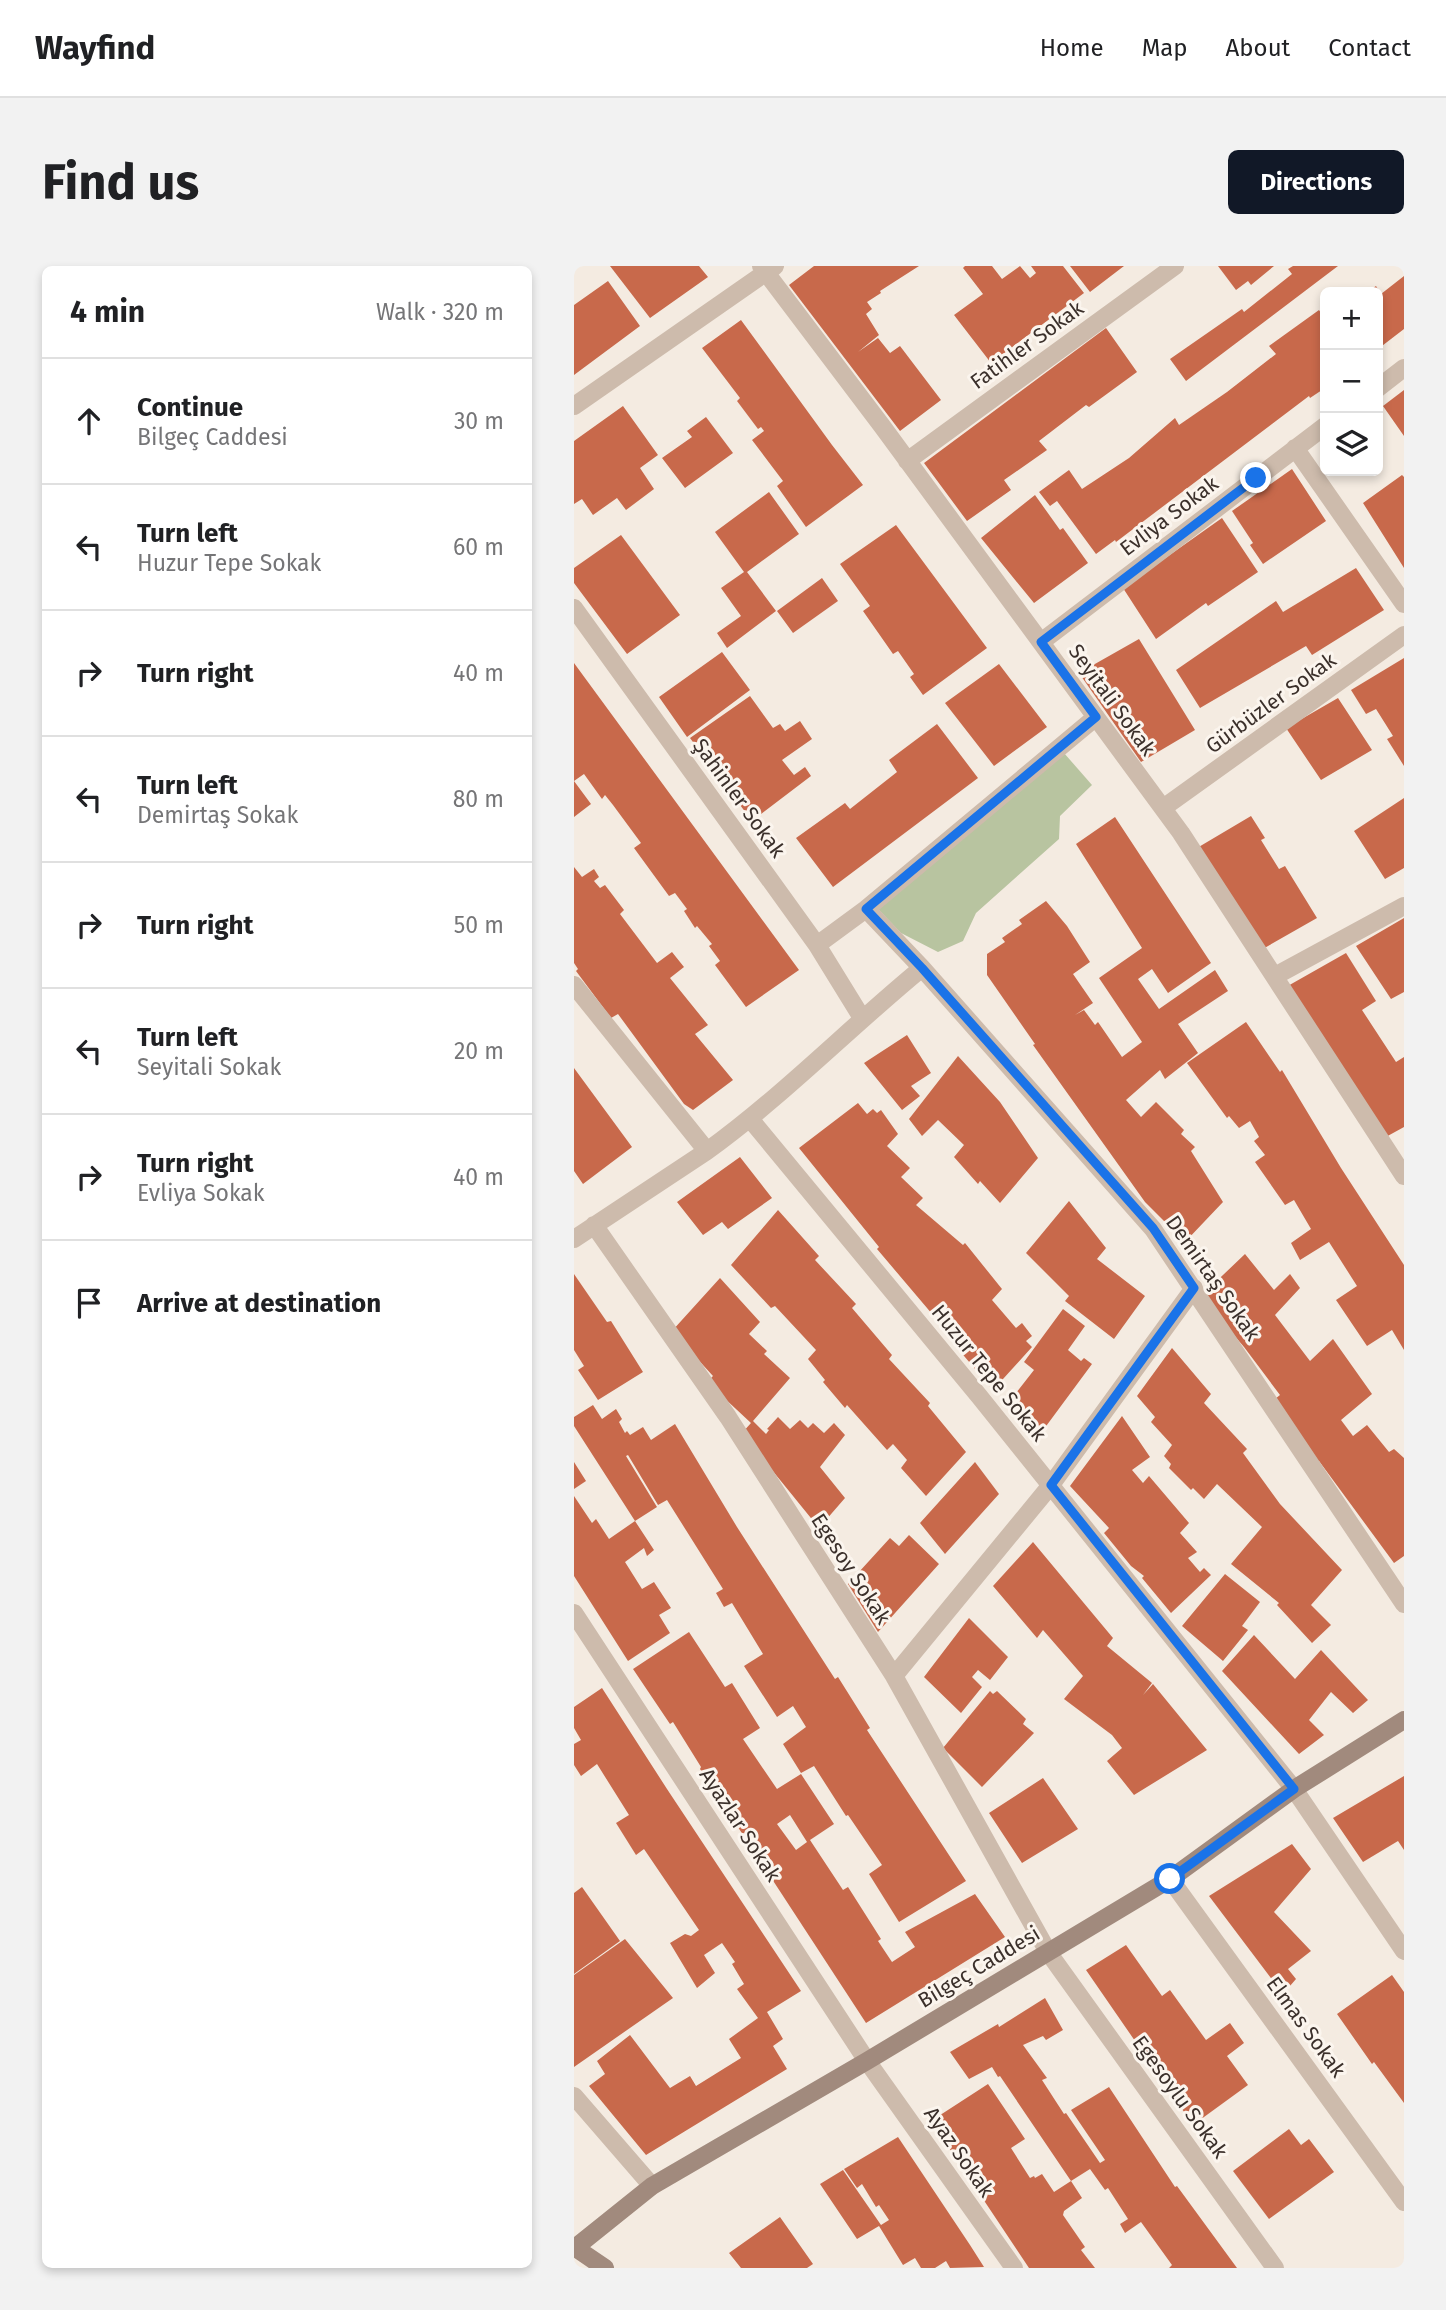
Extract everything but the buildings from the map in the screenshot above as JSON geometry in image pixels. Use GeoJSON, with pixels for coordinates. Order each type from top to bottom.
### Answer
{"type":"FeatureCollection","features":[{"type":"Feature","properties":{"kind":"street","name":"Fatihler Sokak"},"geometry":{"type":"LineString","coordinates":[[907,461],[1175,266]]}},
{"type":"Feature","properties":{"kind":"street","name":"Seyitali Sokak"},"geometry":{"type":"LineString","coordinates":[[767,268],[1163,808],[1398,1155],[1404,1176]]}},
{"type":"Feature","properties":{"kind":"street"},"geometry":{"type":"LineString","coordinates":[[574,405],[767,268]]}},
{"type":"Feature","properties":{"kind":"street"},"geometry":{"type":"LineString","coordinates":[[1383,384],[1404,369]]}},
{"type":"Feature","properties":{"kind":"street","name":"Evliya Sokak"},"geometry":{"type":"LineString","coordinates":[[1041,642],[1320,430]]}},
{"type":"Feature","properties":{"kind":"street"},"geometry":{"type":"LineString","coordinates":[[1295,448],[1404,604]]}},
{"type":"Feature","properties":{"kind":"street","name":"Şahinler Sokak"},"geometry":{"type":"LineString","coordinates":[[574,608],[817,945],[862,1018]]}},
{"type":"Feature","properties":{"kind":"street","name":"Gürbüzler Sokak"},"geometry":{"type":"LineString","coordinates":[[1163,808],[1404,635]]}},
{"type":"Feature","properties":{"kind":"street"},"geometry":{"type":"LineString","coordinates":[[817,945],[866,909],[1096,717]]}},
{"type":"Feature","properties":{"kind":"street"},"geometry":{"type":"LineString","coordinates":[[1275,976],[1404,906]]}},
{"type":"Feature","properties":{"kind":"street","name":"Demirtaş Sokak"},"geometry":{"type":"LineString","coordinates":[[866,909],[922,968],[1153,1228],[1404,1604]]}},
{"type":"Feature","properties":{"kind":"street"},"geometry":{"type":"LineString","coordinates":[[574,1239],[751,1120],[862,1018],[922,968]]}},
{"type":"Feature","properties":{"kind":"street"},"geometry":{"type":"LineString","coordinates":[[574,985],[707,1151]]}},
{"type":"Feature","properties":{"kind":"street","name":"Huzur Tepe Sokak"},"geometry":{"type":"LineString","coordinates":[[751,1120],[1051,1485],[1294,1789],[1404,1951]]}},
{"type":"Feature","properties":{"kind":"street","name":"Egesoy Sokak"},"geometry":{"type":"LineString","coordinates":[[594,1224],[728,1417],[894,1676],[1048,1952]]}},
{"type":"Feature","properties":{"kind":"street"},"geometry":{"type":"LineString","coordinates":[[894,1676],[1051,1485],[1194,1288]]}},
{"type":"Feature","properties":{"kind":"street","name":"Ayazlar Sokak"},"geometry":{"type":"LineString","coordinates":[[574,1613],[867,2062]]}},
{"type":"Feature","properties":{"kind":"street","name":"Bilgeç Caddesi"},"geometry":{"type":"LineString","coordinates":[[575,2249],[652,2186],[867,2062],[1170,1879],[1294,1789],[1404,1720]]}},
{"type":"Feature","properties":{"kind":"street","name":"Elmas Sokak"},"geometry":{"type":"LineString","coordinates":[[1170,1879],[1404,2202]]}},
{"type":"Feature","properties":{"kind":"street","name":"Egesoylu Sokak"},"geometry":{"type":"LineString","coordinates":[[1048,1952],[1275,2268]]}},
{"type":"Feature","properties":{"kind":"street","name":"Ayaz Sokak"},"geometry":{"type":"LineString","coordinates":[[867,2062],[1014,2268]]}},
{"type":"Feature","properties":{"kind":"street"},"geometry":{"type":"LineString","coordinates":[[574,2096],[652,2186]]}},
{"type":"Feature","properties":{"kind":"street"},"geometry":{"type":"LineString","coordinates":[[575,2249],[606,2268]]}},
{"type":"Feature","properties":{"kind":"green space"},"geometry":{"type":"Polygon","coordinates":[[[1064,753],[1092,785],[1060,816],[1059,839],[976,913],[963,941],[938,952],[901,933],[877,908],[1064,753]]]}},
{"type":"Feature","properties":{"kind":"route"},"geometry":{"type":"LineString","coordinates":[[1170,1879],[1294,1789],[1051,1485],[1194,1288],[1153,1228],[922,968],[866,909],[1096,717],[1041,642],[1256,478]]}}]}
